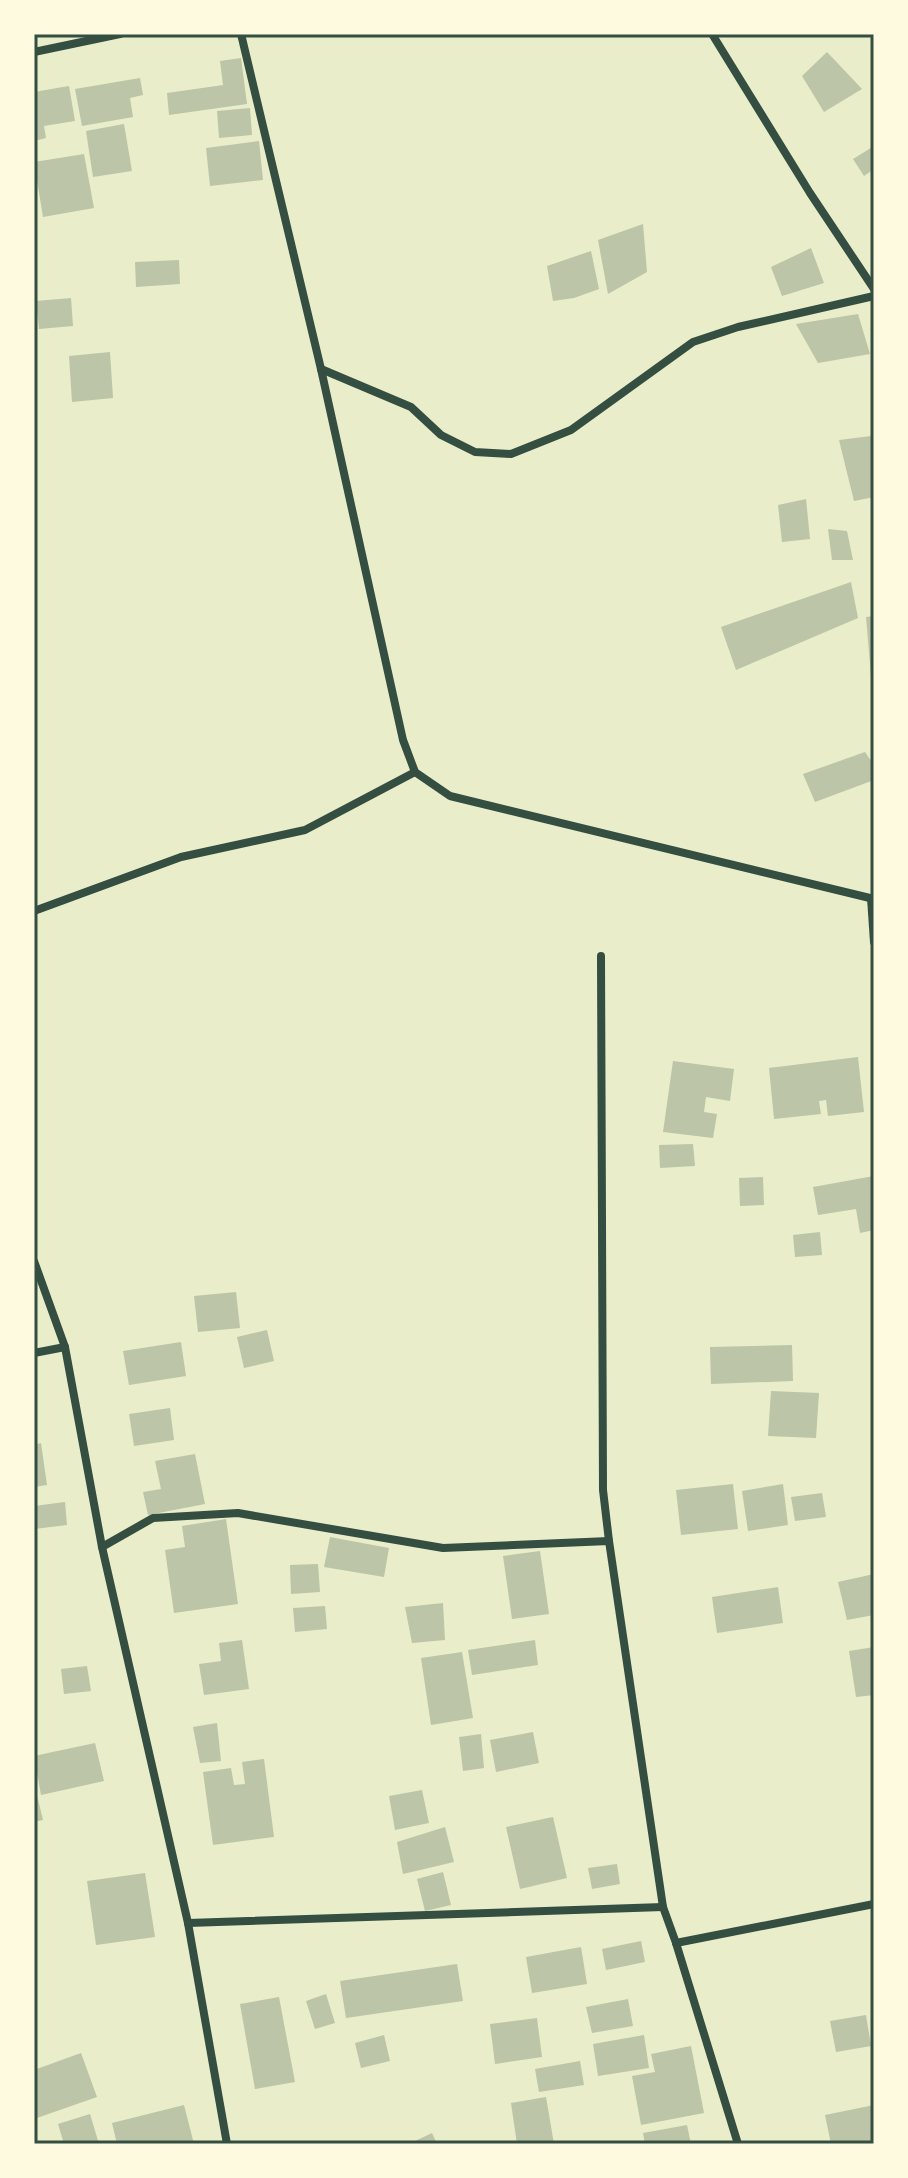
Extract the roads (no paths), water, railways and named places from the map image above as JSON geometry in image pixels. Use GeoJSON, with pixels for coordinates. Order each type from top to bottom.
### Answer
{"type":"FeatureCollection","features":[{"type":"Feature","properties":{"kind":"street"},"geometry":{"type":"LineString","coordinates":[[34,52],[120,34]]}},
{"type":"Feature","properties":{"kind":"street"},"geometry":{"type":"LineString","coordinates":[[241,34],[321,369],[403,740],[415,772],[450,796],[873,899],[874,942]]}},
{"type":"Feature","properties":{"kind":"street"},"geometry":{"type":"LineString","coordinates":[[712,34],[810,193],[874,289]]}},
{"type":"Feature","properties":{"kind":"street"},"geometry":{"type":"LineString","coordinates":[[321,369],[411,407],[441,435],[475,452],[511,454],[571,430],[693,342],[738,327],[874,296]]}},
{"type":"Feature","properties":{"kind":"street"},"geometry":{"type":"LineString","coordinates":[[34,911],[181,857],[305,830],[415,772]]}},
{"type":"Feature","properties":{"kind":"street"},"geometry":{"type":"LineString","coordinates":[[601,956],[603,1490],[663,1907],[738,2144]]}},
{"type":"Feature","properties":{"kind":"street"},"geometry":{"type":"LineString","coordinates":[[34,1261],[65,1347],[102,1547],[188,1923],[227,2144]]}},
{"type":"Feature","properties":{"kind":"street"},"geometry":{"type":"LineString","coordinates":[[34,1353],[65,1347]]}},
{"type":"Feature","properties":{"kind":"street"},"geometry":{"type":"LineString","coordinates":[[102,1547],[153,1518],[238,1513],[443,1548],[609,1541]]}},
{"type":"Feature","properties":{"kind":"street"},"geometry":{"type":"LineString","coordinates":[[676,1943],[874,1904]]}},
{"type":"Feature","properties":{"kind":"street"},"geometry":{"type":"LineString","coordinates":[[188,1923],[663,1907]]}}]}
